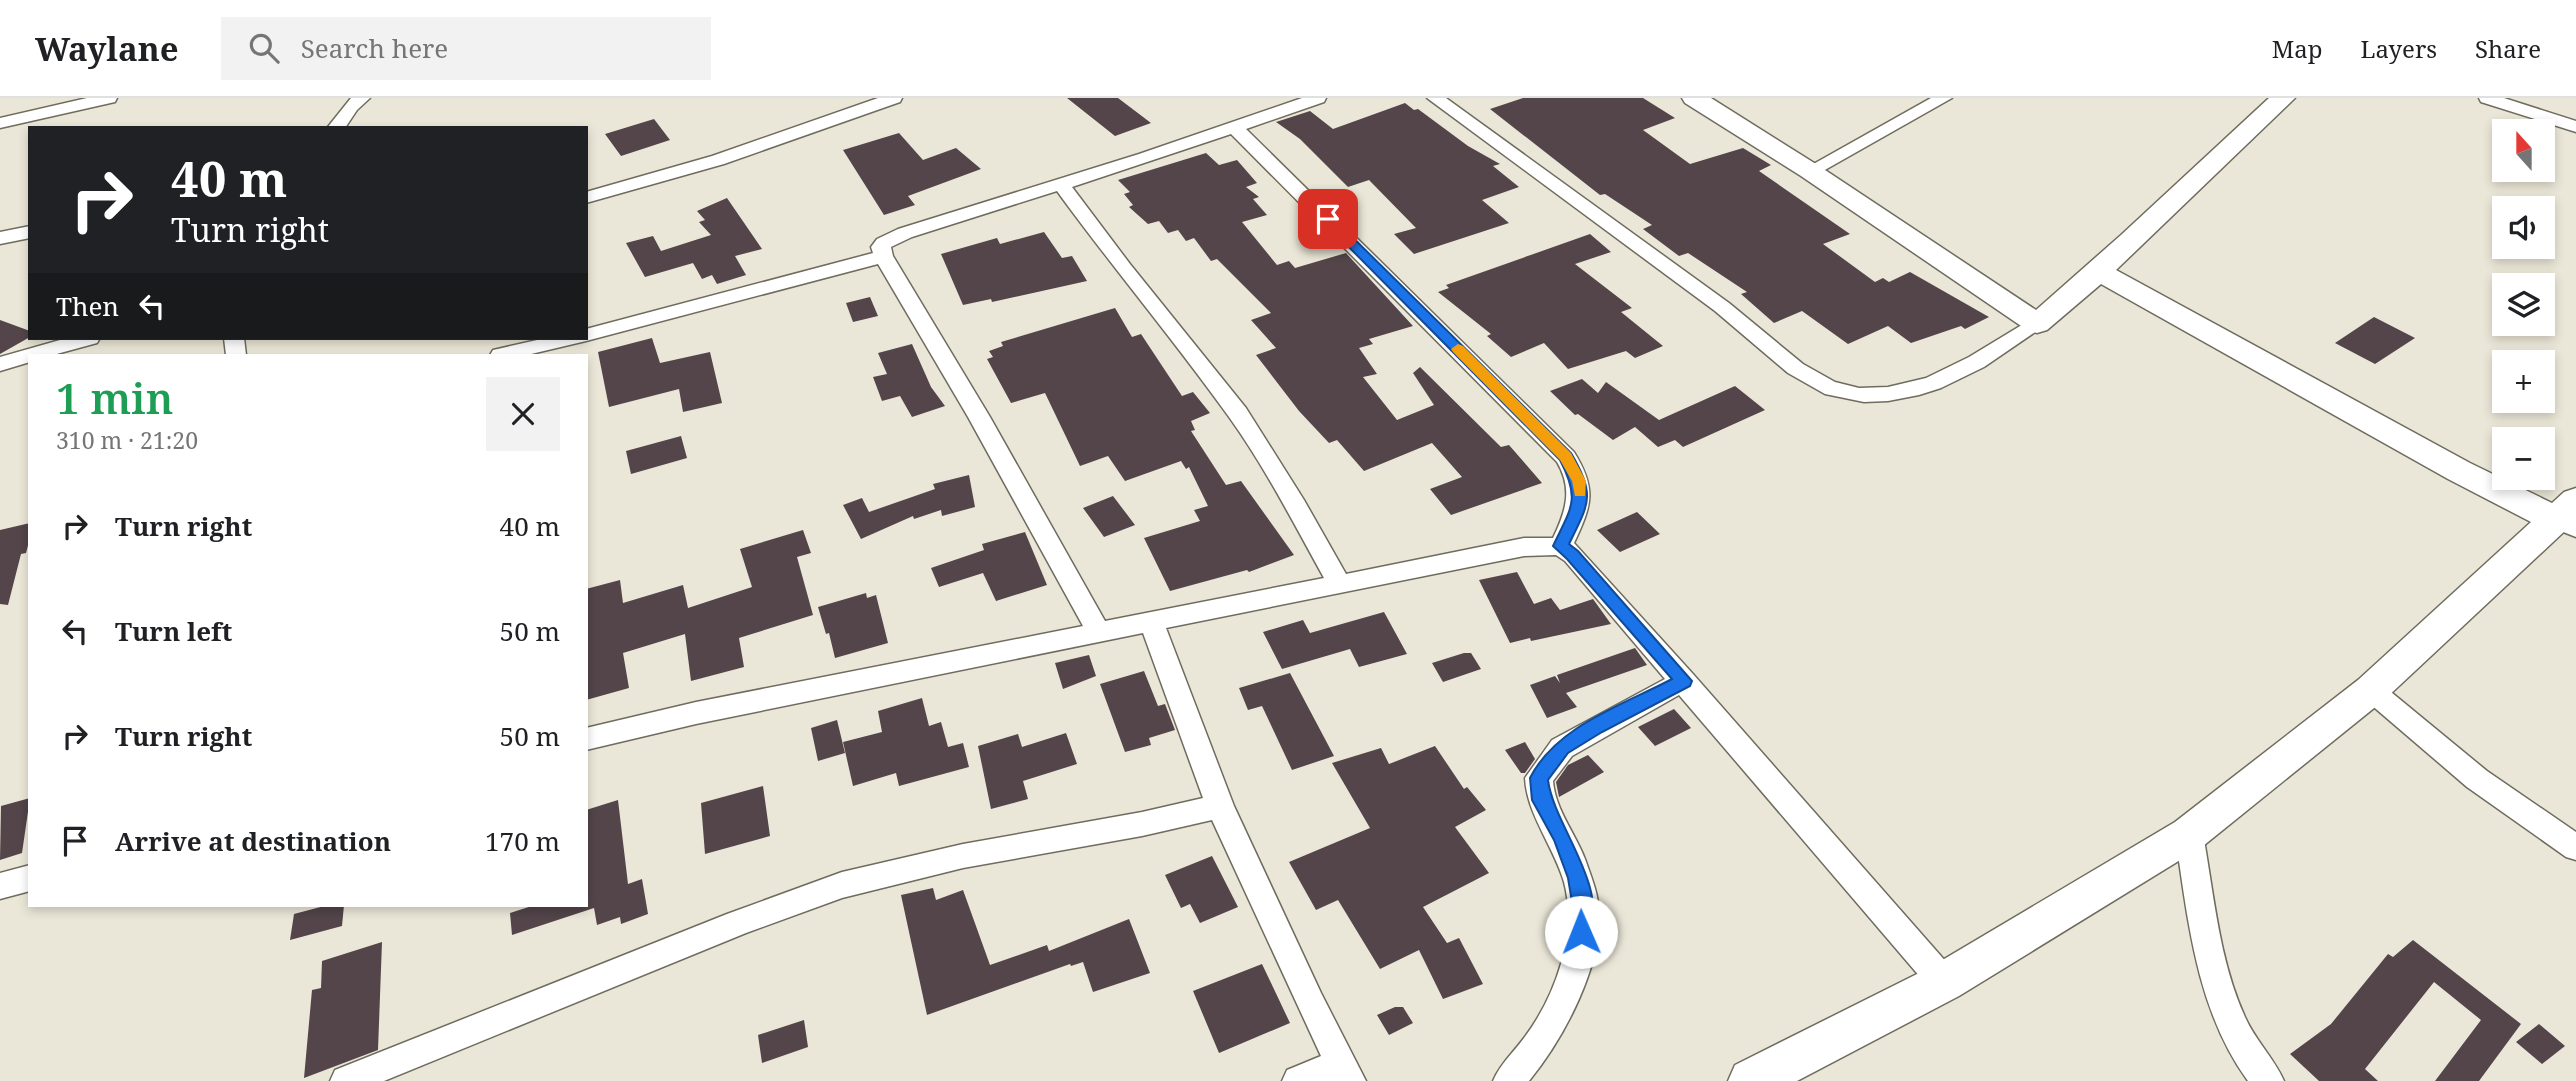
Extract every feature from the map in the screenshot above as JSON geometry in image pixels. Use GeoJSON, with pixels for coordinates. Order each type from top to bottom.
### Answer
{"type":"FeatureCollection","features":[{"type":"Feature","properties":{"kind":"street"},"geometry":{"type":"LineString","coordinates":[[0,123],[109,98]]}},
{"type":"Feature","properties":{"kind":"street"},"geometry":{"type":"LineString","coordinates":[[588,197],[718,160],[894,98]]}},
{"type":"Feature","properties":{"kind":"street"},"geometry":{"type":"LineString","coordinates":[[1098,631],[979,417],[883,256],[881,247],[905,233],[1062,185],[1318,98]]}},
{"type":"Feature","properties":{"kind":"street"},"geometry":{"type":"LineString","coordinates":[[1435,98],[1725,309],[1802,372],[1834,389],[1870,395],[1917,389],[1979,362],[2037,324],[2100,272],[2191,182],[2283,98]]}},
{"type":"Feature","properties":{"kind":"street"},"geometry":{"type":"LineString","coordinates":[[1694,98],[1810,171],[2037,324]]}},
{"type":"Feature","properties":{"kind":"street"},"geometry":{"type":"LineString","coordinates":[[1810,171],[1944,98]]}},
{"type":"Feature","properties":{"kind":"street"},"geometry":{"type":"LineString","coordinates":[[2487,98],[2574,121]]}},
{"type":"Feature","properties":{"kind":"street"},"geometry":{"type":"LineString","coordinates":[[337,126],[355,101]]}},
{"type":"Feature","properties":{"kind":"street"},"geometry":{"type":"LineString","coordinates":[[1234,127],[1566,457],[1579,481],[1581,503],[1560,546]]}},
{"type":"Feature","properties":{"kind":"street"},"geometry":{"type":"LineString","coordinates":[[1062,185],[1123,268],[1238,413],[1296,506],[1339,583]]}},
{"type":"Feature","properties":{"kind":"street"},"geometry":{"type":"LineString","coordinates":[[0,238],[28,232]]}},
{"type":"Feature","properties":{"kind":"street"},"geometry":{"type":"LineString","coordinates":[[588,334],[883,256]]}},
{"type":"Feature","properties":{"kind":"street"},"geometry":{"type":"LineString","coordinates":[[1754,1080],[1944,982],[2189,834],[2371,690],[2569,517],[2459,471],[2100,272]]}},
{"type":"Feature","properties":{"kind":"street"},"geometry":{"type":"LineString","coordinates":[[34,354],[83,340]]}},
{"type":"Feature","properties":{"kind":"street"},"geometry":{"type":"LineString","coordinates":[[504,354],[564,340]]}},
{"type":"Feature","properties":{"kind":"street"},"geometry":{"type":"LineString","coordinates":[[0,364],[28,356]]}},
{"type":"Feature","properties":{"kind":"street"},"geometry":{"type":"LineString","coordinates":[[588,739],[696,713],[1339,583],[1524,547],[1560,546],[1573,555],[1684,681],[1944,982]]}},
{"type":"Feature","properties":{"kind":"street"},"geometry":{"type":"LineString","coordinates":[[1151,621],[1220,806],[1310,1003],[1346,1072],[1298,1081]]}},
{"type":"Feature","properties":{"kind":"street"},"geometry":{"type":"LineString","coordinates":[[1509,1081],[1537,1046],[1563,994],[1579,948],[1584,914],[1577,878],[1562,837],[1541,800],[1539,778],[1562,748],[1684,681]]}},
{"type":"Feature","properties":{"kind":"street"},"geometry":{"type":"LineString","coordinates":[[2371,690],[2477,779],[2576,848]]}},
{"type":"Feature","properties":{"kind":"street"},"geometry":{"type":"LineString","coordinates":[[346,1081],[737,923],[842,885],[963,856],[1142,824],[1220,806]]}},
{"type":"Feature","properties":{"kind":"street"},"geometry":{"type":"LineString","coordinates":[[2189,834],[2213,969],[2225,1008],[2258,1070],[2268,1081]]}},
{"type":"Feature","properties":{"kind":"street"},"geometry":{"type":"LineString","coordinates":[[0,886],[28,879]]}},
{"type":"Feature","properties":{"kind":"building"},"geometry":{"type":"Polygon","coordinates":[[[1067,98],[1118,98],[1151,123],[1115,136],[1067,98]]]}},
{"type":"Feature","properties":{"kind":"building"},"geometry":{"type":"Polygon","coordinates":[[[1523,98],[1643,98],[1675,118],[1643,130],[1690,164],[1743,148],[1771,165],[1759,171],[1850,234],[1823,244],[1875,282],[1883,278],[1889,282],[1910,272],[1989,317],[1965,329],[1961,326],[1911,343],[1888,326],[1848,344],[1802,311],[1774,323],[1741,294],[1747,292],[1688,253],[1679,256],[1643,229],[1652,225],[1605,194],[1600,195],[1490,109],[1523,98]]]}},
{"type":"Feature","properties":{"kind":"building"},"geometry":{"type":"Polygon","coordinates":[[[1405,103],[1414,110],[1418,109],[1468,146],[1500,164],[1493,166],[1519,187],[1482,200],[1509,223],[1414,254],[1394,234],[1416,228],[1369,180],[1348,187],[1300,139],[1276,122],[1310,111],[1333,129],[1405,103]]]}},
{"type":"Feature","properties":{"kind":"building"},"geometry":{"type":"Polygon","coordinates":[[[654,119],[670,140],[621,156],[605,134],[654,119]]]}},
{"type":"Feature","properties":{"kind":"building"},"geometry":{"type":"Polygon","coordinates":[[[899,133],[923,160],[956,148],[981,169],[908,196],[915,205],[884,215],[843,150],[899,133]]]}},
{"type":"Feature","properties":{"kind":"building"},"geometry":{"type":"Polygon","coordinates":[[[1206,153],[1219,165],[1237,160],[1257,183],[1246,187],[1259,197],[1253,199],[1267,215],[1242,222],[1277,265],[1289,261],[1295,268],[1346,253],[1413,326],[1369,339],[1373,344],[1359,348],[1377,374],[1363,377],[1397,420],[1434,405],[1413,373],[1420,367],[1501,447],[1509,445],[1542,483],[1451,515],[1430,489],[1462,477],[1432,443],[1364,471],[1337,440],[1329,443],[1299,411],[1256,355],[1276,348],[1251,320],[1271,313],[1217,259],[1211,261],[1194,238],[1186,241],[1178,230],[1168,233],[1159,221],[1148,224],[1129,207],[1133,205],[1124,194],[1130,192],[1118,180],[1206,153]]]}},
{"type":"Feature","properties":{"kind":"building"},"geometry":{"type":"Polygon","coordinates":[[[727,198],[762,249],[735,256],[746,275],[717,284],[712,275],[702,279],[693,263],[645,277],[626,243],[653,236],[661,251],[711,235],[699,222],[705,220],[697,211],[727,198]]]}},
{"type":"Feature","properties":{"kind":"building"},"geometry":{"type":"Polygon","coordinates":[[[1044,232],[1062,258],[1072,256],[1087,281],[992,302],[991,299],[963,305],[941,254],[997,238],[1000,244],[1044,232]]]}},
{"type":"Feature","properties":{"kind":"building"},"geometry":{"type":"Polygon","coordinates":[[[1590,234],[1611,252],[1575,264],[1632,308],[1621,312],[1663,346],[1635,358],[1626,351],[1568,369],[1544,343],[1511,357],[1487,336],[1491,334],[1438,292],[1449,288],[1446,285],[1590,234]]]}},
{"type":"Feature","properties":{"kind":"building"},"geometry":{"type":"Polygon","coordinates":[[[870,297],[878,316],[853,322],[846,303],[870,297]]]}},
{"type":"Feature","properties":{"kind":"building"},"geometry":{"type":"Polygon","coordinates":[[[1115,308],[1132,337],[1141,334],[1182,396],[1193,392],[1210,413],[1191,421],[1195,430],[1191,431],[1226,485],[1241,481],[1294,555],[1249,572],[1247,570],[1170,591],[1144,538],[1200,521],[1194,510],[1208,506],[1189,467],[1186,469],[1181,461],[1125,481],[1108,456],[1080,466],[1045,393],[1011,403],[987,359],[993,357],[989,351],[1003,346],[1001,342],[1115,308]]]}},
{"type":"Feature","properties":{"kind":"building"},"geometry":{"type":"Polygon","coordinates":[[[2374,317],[2415,338],[2375,364],[2335,343],[2374,317]]]}},
{"type":"Feature","properties":{"kind":"building"},"geometry":{"type":"Polygon","coordinates":[[[0,320],[28,330],[28,338],[0,354],[0,320]]]}},
{"type":"Feature","properties":{"kind":"building"},"geometry":{"type":"Polygon","coordinates":[[[652,338],[660,363],[710,352],[722,403],[683,412],[679,389],[609,407],[598,352],[652,338]]]}},
{"type":"Feature","properties":{"kind":"building"},"geometry":{"type":"Polygon","coordinates":[[[912,344],[931,387],[945,406],[912,417],[900,396],[882,401],[873,377],[887,374],[878,353],[912,344]]]}},
{"type":"Feature","properties":{"kind":"building"},"geometry":{"type":"Polygon","coordinates":[[[1582,379],[1598,393],[1606,382],[1659,420],[1735,386],[1765,410],[1683,447],[1675,440],[1658,447],[1635,427],[1613,440],[1578,414],[1575,415],[1550,391],[1582,379]]]}},
{"type":"Feature","properties":{"kind":"building"},"geometry":{"type":"Polygon","coordinates":[[[681,436],[687,458],[631,474],[626,451],[681,436]]]}},
{"type":"Feature","properties":{"kind":"building"},"geometry":{"type":"Polygon","coordinates":[[[969,475],[975,507],[942,516],[941,510],[914,519],[913,516],[861,539],[843,505],[862,498],[869,512],[935,489],[933,484],[969,475]]]}},
{"type":"Feature","properties":{"kind":"building"},"geometry":{"type":"Polygon","coordinates":[[[1113,496],[1135,525],[1104,537],[1083,508],[1113,496]]]}},
{"type":"Feature","properties":{"kind":"building"},"geometry":{"type":"Polygon","coordinates":[[[1637,512],[1660,534],[1620,552],[1597,530],[1637,512]]]}},
{"type":"Feature","properties":{"kind":"building"},"geometry":{"type":"Polygon","coordinates":[[[28,523],[28,546],[26,553],[21,554],[8,605],[0,604],[0,530],[28,523]]]}},
{"type":"Feature","properties":{"kind":"building"},"geometry":{"type":"Polygon","coordinates":[[[803,530],[811,553],[797,557],[813,615],[739,638],[744,667],[691,681],[685,634],[623,653],[629,688],[588,699],[588,588],[620,580],[623,603],[683,585],[688,608],[752,587],[740,549],[803,530]]]}},
{"type":"Feature","properties":{"kind":"building"},"geometry":{"type":"Polygon","coordinates":[[[1025,532],[1047,585],[996,601],[983,573],[939,587],[931,568],[984,550],[982,544],[1025,532]]]}},
{"type":"Feature","properties":{"kind":"building"},"geometry":{"type":"Polygon","coordinates":[[[1517,572],[1534,604],[1551,598],[1560,610],[1593,599],[1611,624],[1510,643],[1479,580],[1517,572]]]}},
{"type":"Feature","properties":{"kind":"building"},"geometry":{"type":"Polygon","coordinates":[[[866,593],[867,598],[876,595],[888,643],[835,658],[829,633],[826,634],[818,607],[866,593]]]}},
{"type":"Feature","properties":{"kind":"building"},"geometry":{"type":"Polygon","coordinates":[[[1384,612],[1407,654],[1359,667],[1350,649],[1282,669],[1263,632],[1303,620],[1310,633],[1384,612]]]}},
{"type":"Feature","properties":{"kind":"building"},"geometry":{"type":"Polygon","coordinates":[[[1635,648],[1647,665],[1566,693],[1577,707],[1547,718],[1530,685],[1555,676],[1560,683],[1557,675],[1635,648]]]}},
{"type":"Feature","properties":{"kind":"building"},"geometry":{"type":"Polygon","coordinates":[[[1471,653],[1481,669],[1443,682],[1432,663],[1471,653]]]}},
{"type":"Feature","properties":{"kind":"building"},"geometry":{"type":"Polygon","coordinates":[[[1089,655],[1096,676],[1063,689],[1055,663],[1089,655]]]}},
{"type":"Feature","properties":{"kind":"building"},"geometry":{"type":"Polygon","coordinates":[[[1144,671],[1158,706],[1165,704],[1175,730],[1149,738],[1151,745],[1125,752],[1100,684],[1144,671]]]}},
{"type":"Feature","properties":{"kind":"building"},"geometry":{"type":"Polygon","coordinates":[[[1290,673],[1334,756],[1292,770],[1262,706],[1248,710],[1239,688],[1290,673]]]}},
{"type":"Feature","properties":{"kind":"building"},"geometry":{"type":"Polygon","coordinates":[[[922,698],[929,726],[941,722],[948,747],[963,743],[969,767],[899,786],[896,773],[853,786],[843,742],[882,732],[878,711],[922,698]]]}},
{"type":"Feature","properties":{"kind":"building"},"geometry":{"type":"Polygon","coordinates":[[[1674,709],[1691,728],[1655,746],[1638,727],[1674,709]]]}},
{"type":"Feature","properties":{"kind":"building"},"geometry":{"type":"Polygon","coordinates":[[[837,720],[845,753],[818,761],[811,728],[837,720]]]}},
{"type":"Feature","properties":{"kind":"building"},"geometry":{"type":"Polygon","coordinates":[[[1066,733],[1077,764],[1023,781],[1028,799],[991,809],[978,746],[1018,734],[1022,747],[1066,733]]]}},
{"type":"Feature","properties":{"kind":"building"},"geometry":{"type":"Polygon","coordinates":[[[1525,742],[1535,759],[1525,773],[1521,773],[1505,750],[1525,742]]]}},
{"type":"Feature","properties":{"kind":"building"},"geometry":{"type":"Polygon","coordinates":[[[1435,746],[1464,789],[1467,787],[1486,810],[1455,827],[1489,873],[1423,907],[1447,943],[1459,938],[1483,984],[1443,999],[1419,950],[1380,969],[1338,900],[1316,910],[1289,862],[1370,828],[1332,763],[1381,748],[1389,764],[1435,746]]]}},
{"type":"Feature","properties":{"kind":"building"},"geometry":{"type":"Polygon","coordinates":[[[1588,755],[1604,772],[1559,797],[1556,782],[1568,765],[1588,755]]]}},
{"type":"Feature","properties":{"kind":"building"},"geometry":{"type":"Polygon","coordinates":[[[763,786],[770,836],[705,854],[701,803],[763,786]]]}},
{"type":"Feature","properties":{"kind":"building"},"geometry":{"type":"Polygon","coordinates":[[[28,799],[22,853],[0,860],[1,806],[28,799]]]}},
{"type":"Feature","properties":{"kind":"building"},"geometry":{"type":"Polygon","coordinates":[[[618,800],[628,884],[642,879],[648,914],[621,924],[620,917],[597,925],[594,908],[512,935],[510,913],[529,907],[588,907],[588,809],[618,800]]]}},
{"type":"Feature","properties":{"kind":"building"},"geometry":{"type":"Polygon","coordinates":[[[1212,856],[1238,907],[1200,923],[1190,904],[1181,908],[1165,875],[1212,856]]]}},
{"type":"Feature","properties":{"kind":"building"},"geometry":{"type":"Polygon","coordinates":[[[933,888],[936,900],[963,890],[990,965],[1047,945],[1049,951],[1129,919],[1150,973],[1093,992],[1083,962],[1071,966],[1070,964],[927,1015],[901,895],[933,888]]]}},
{"type":"Feature","properties":{"kind":"building"},"geometry":{"type":"Polygon","coordinates":[[[320,907],[344,907],[342,926],[290,940],[294,914],[320,907]]]}},
{"type":"Feature","properties":{"kind":"building"},"geometry":{"type":"Polygon","coordinates":[[[2413,940],[2521,1024],[2479,1081],[2435,1081],[2481,1020],[2434,982],[2365,1069],[2378,1081],[2319,1081],[2290,1054],[2331,1024],[2388,954],[2393,957],[2413,940]]]}},
{"type":"Feature","properties":{"kind":"building"},"geometry":{"type":"Polygon","coordinates":[[[382,942],[378,1050],[304,1078],[312,990],[321,988],[322,961],[382,942]]]}},
{"type":"Feature","properties":{"kind":"building"},"geometry":{"type":"Polygon","coordinates":[[[1262,964],[1290,1023],[1219,1053],[1193,991],[1262,964]]]}},
{"type":"Feature","properties":{"kind":"building"},"geometry":{"type":"Polygon","coordinates":[[[1395,1007],[1403,1007],[1413,1023],[1389,1035],[1377,1015],[1395,1007]]]}},
{"type":"Feature","properties":{"kind":"building"},"geometry":{"type":"Polygon","coordinates":[[[804,1020],[808,1047],[762,1063],[758,1035],[804,1020]]]}},
{"type":"Feature","properties":{"kind":"building"},"geometry":{"type":"Polygon","coordinates":[[[2539,1024],[2565,1046],[2542,1064],[2516,1042],[2539,1024]]]}},
{"type":"Feature","properties":{"kind":"slow traffic"},"geometry":{"type":"LineString","coordinates":[[1458,349],[1566,457],[1579,481],[1580,492]]}},
{"type":"Feature","properties":{"kind":"route"},"geometry":{"type":"LineString","coordinates":[[1328,219],[1566,457],[1579,481],[1581,503],[1560,546],[1573,555],[1684,681],[1562,748],[1539,778],[1541,800],[1562,837],[1577,878],[1584,914],[1581,932]]}}]}
